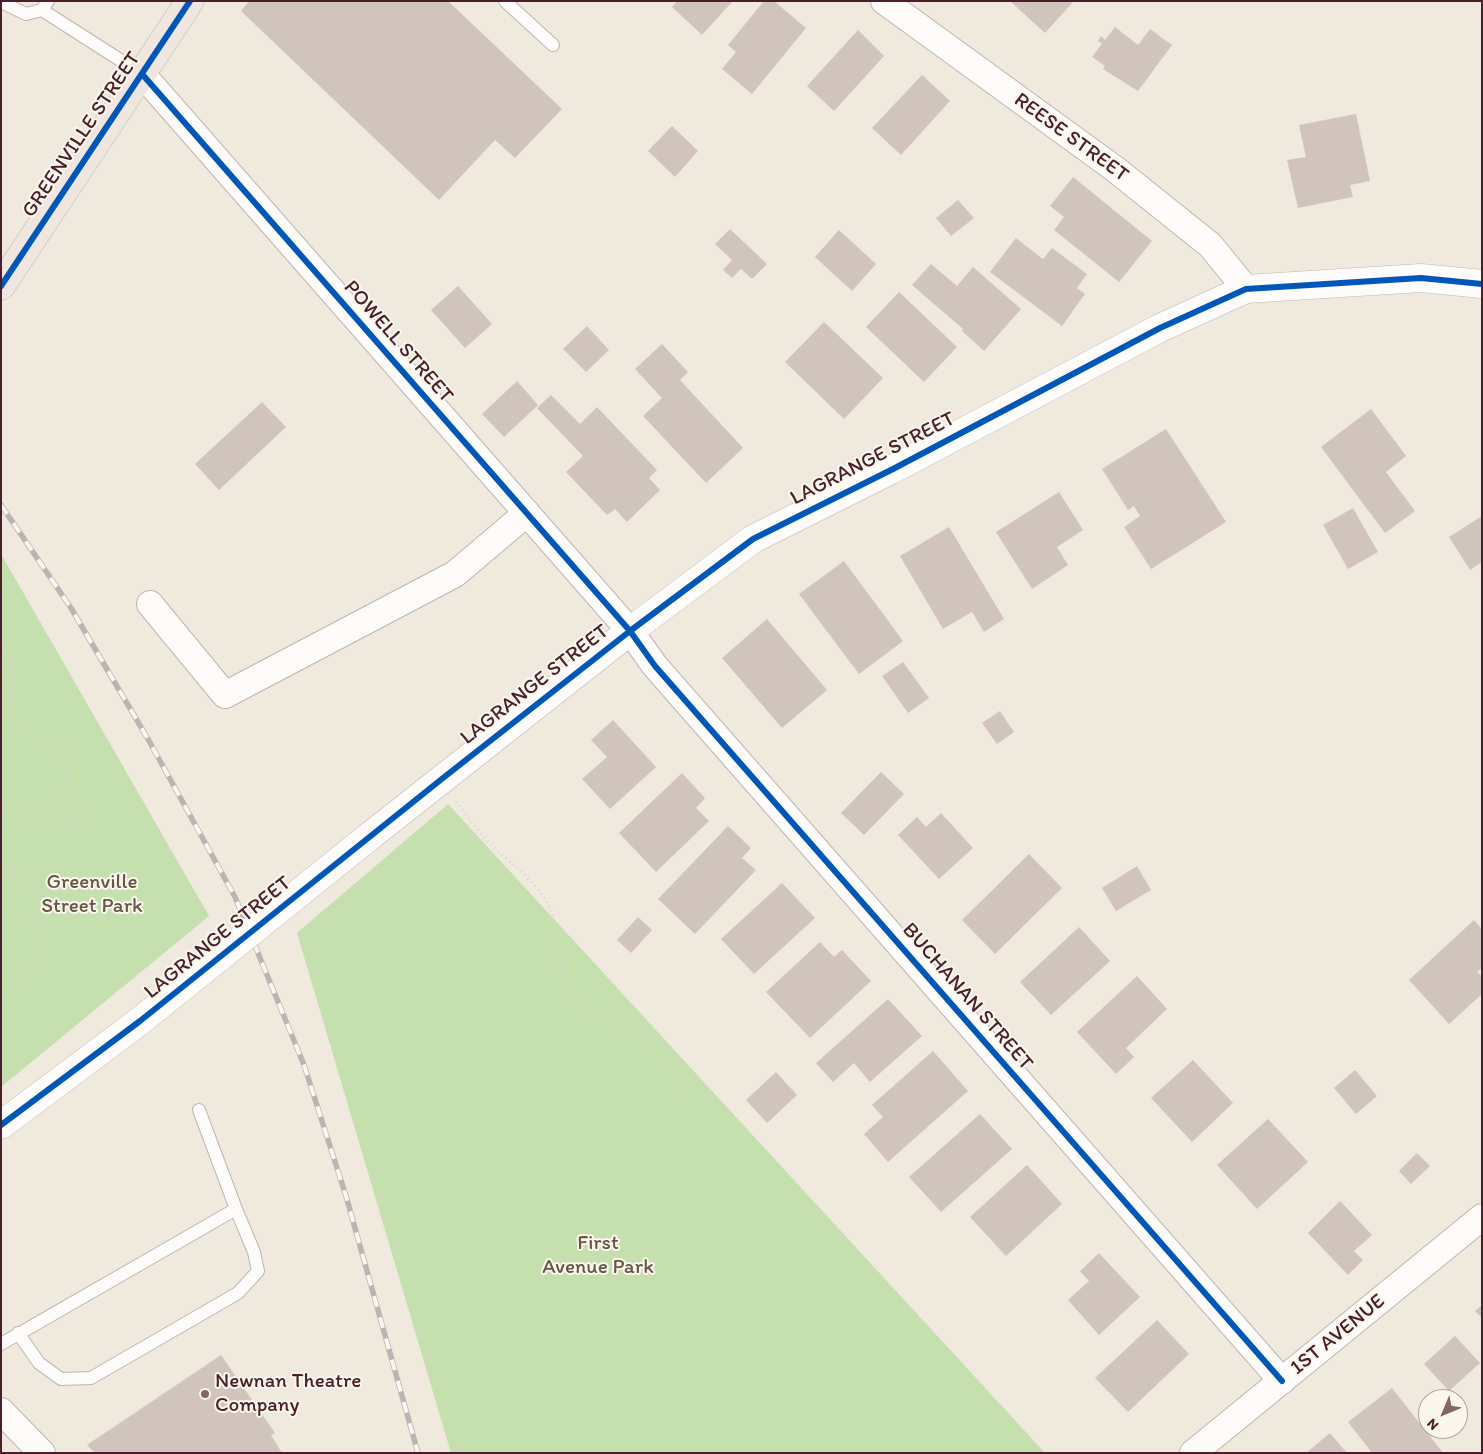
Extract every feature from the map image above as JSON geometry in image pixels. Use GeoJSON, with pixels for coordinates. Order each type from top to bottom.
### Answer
{"type":"FeatureCollection","features":[{"type":"Feature","properties":{"kind":"main road","name":"GREENVILLE STREET"},"geometry":{"type":"LineString","coordinates":[[1,286],[190,1]]}},
{"type":"Feature","properties":{"kind":"street","name":"REESE STREET"},"geometry":{"type":"LineString","coordinates":[[884,1],[1129,180],[1210,245],[1246,289]]}},
{"type":"Feature","properties":{"kind":"street","name":"POWELL STREET"},"geometry":{"type":"LineString","coordinates":[[142,74],[630,631]]}},
{"type":"Feature","properties":{"kind":"street","name":"LAGRANGE STREET"},"geometry":{"type":"LineString","coordinates":[[1,1125],[140,1021],[443,778],[630,631],[753,538],[893,469],[1160,328],[1246,289],[1421,278],[1482,284]]}},
{"type":"Feature","properties":{"kind":"street"},"geometry":{"type":"LineString","coordinates":[[150,604],[224,695],[455,574],[527,513]]}},
{"type":"Feature","properties":{"kind":"street","name":"BUCHANAN STREET"},"geometry":{"type":"LineString","coordinates":[[630,631],[654,666],[1282,1381]]}},
{"type":"Feature","properties":{"kind":"street","name":"1ST AVENUE"},"geometry":{"type":"LineString","coordinates":[[1193,1453],[1482,1217]]}},
{"type":"Feature","properties":{"kind":"street"},"geometry":{"type":"LineString","coordinates":[[1,1411],[42,1453]]}},
{"type":"Feature","properties":{"kind":"lane"},"geometry":{"type":"LineString","coordinates":[[505,1],[553,45]]}},
{"type":"Feature","properties":{"kind":"lane"},"geometry":{"type":"LineString","coordinates":[[1,2],[26,14],[45,6],[142,74]]}},
{"type":"Feature","properties":{"kind":"lane"},"geometry":{"type":"LineString","coordinates":[[18,1333],[39,1363],[61,1379],[91,1378],[238,1293],[258,1271],[254,1252],[236,1209],[200,1110]]}},
{"type":"Feature","properties":{"kind":"lane"},"geometry":{"type":"LineString","coordinates":[[1,1344],[236,1209]]}},
{"type":"Feature","properties":{"kind":"path"},"geometry":{"type":"LineString","coordinates":[[1,643],[4,644],[15,676],[6,714],[40,742],[65,752],[65,793],[48,815]]}},
{"type":"Feature","properties":{"kind":"path"},"geometry":{"type":"LineString","coordinates":[[443,778],[462,809],[491,845],[516,865],[552,912],[558,939],[560,963],[569,987],[599,1014],[657,1041],[670,1058],[679,1102]]}},
{"type":"Feature","properties":{"kind":"path"},"geometry":{"type":"LineString","coordinates":[[1,816],[48,815],[78,829],[84,808],[65,793]]}},
{"type":"Feature","properties":{"kind":"path"},"geometry":{"type":"LineString","coordinates":[[1,804],[11,815]]}},
{"type":"Feature","properties":{"kind":"path"},"geometry":{"type":"LineString","coordinates":[[1,862],[35,882],[44,956],[8,996],[1,996]]}},
{"type":"Feature","properties":{"kind":"path"},"geometry":{"type":"LineString","coordinates":[[1,927],[41,926]]}},
{"type":"Feature","properties":{"kind":"green space","name":"Greenville Street Park"},"geometry":{"type":"Polygon","coordinates":[[[1,554],[209,916],[1,1087],[1,554]]]}},
{"type":"Feature","properties":{"kind":"green space","name":"First Avenue Park"},"geometry":{"type":"Polygon","coordinates":[[[448,804],[1045,1453],[451,1453],[297,933],[448,804]]]}},
{"type":"Feature","properties":{"kind":"building"},"geometry":{"type":"Polygon","coordinates":[[[249,1],[448,1],[562,109],[515,158],[495,140],[439,200],[241,11],[249,1]]]}},
{"type":"Feature","properties":{"kind":"building"},"geometry":{"type":"Polygon","coordinates":[[[677,1],[733,1],[702,35],[672,7],[677,1]]]}},
{"type":"Feature","properties":{"kind":"building"},"geometry":{"type":"Polygon","coordinates":[[[764,1],[774,1],[806,28],[752,94],[722,69],[736,52],[728,45],[764,1]]]}},
{"type":"Feature","properties":{"kind":"building"},"geometry":{"type":"Polygon","coordinates":[[[1010,1],[1074,1],[1045,33],[1010,1]]]}},
{"type":"Feature","properties":{"kind":"building"},"geometry":{"type":"Polygon","coordinates":[[[1115,27],[1138,45],[1150,29],[1172,45],[1138,91],[1103,69],[1105,66],[1092,57],[1102,44],[1098,41],[1101,36],[1105,40],[1115,27]]]}},
{"type":"Feature","properties":{"kind":"building"},"geometry":{"type":"Polygon","coordinates":[[[858,30],[884,56],[834,111],[807,86],[858,30]]]}},
{"type":"Feature","properties":{"kind":"building"},"geometry":{"type":"Polygon","coordinates":[[[922,75],[950,101],[901,155],[872,128],[922,75]]]}},
{"type":"Feature","properties":{"kind":"building"},"geometry":{"type":"Polygon","coordinates":[[[1356,114],[1370,181],[1350,185],[1353,197],[1298,208],[1287,160],[1306,157],[1299,125],[1356,114]]]}},
{"type":"Feature","properties":{"kind":"building"},"geometry":{"type":"Polygon","coordinates":[[[672,126],[698,151],[675,177],[648,151],[672,126]]]}},
{"type":"Feature","properties":{"kind":"building"},"geometry":{"type":"Polygon","coordinates":[[[1073,177],[1152,241],[1119,282],[1054,230],[1064,217],[1050,206],[1073,177]]]}},
{"type":"Feature","properties":{"kind":"building"},"geometry":{"type":"Polygon","coordinates":[[[958,200],[974,218],[951,236],[936,218],[958,200]]]}},
{"type":"Feature","properties":{"kind":"building"},"geometry":{"type":"Polygon","coordinates":[[[730,229],[767,264],[752,279],[741,269],[732,278],[723,270],[732,260],[715,244],[730,229]]]}},
{"type":"Feature","properties":{"kind":"building"},"geometry":{"type":"Polygon","coordinates":[[[839,230],[876,264],[852,291],[815,257],[839,230]]]}},
{"type":"Feature","properties":{"kind":"building"},"geometry":{"type":"Polygon","coordinates":[[[1016,238],[1043,259],[1052,248],[1087,274],[1077,288],[1085,294],[1062,326],[990,272],[1016,238]]]}},
{"type":"Feature","properties":{"kind":"building"},"geometry":{"type":"Polygon","coordinates":[[[931,264],[957,286],[973,267],[1021,309],[984,351],[962,331],[963,329],[912,285],[931,264]]]}},
{"type":"Feature","properties":{"kind":"building"},"geometry":{"type":"Polygon","coordinates":[[[458,286],[492,324],[465,348],[431,310],[458,286]]]}},
{"type":"Feature","properties":{"kind":"building"},"geometry":{"type":"Polygon","coordinates":[[[899,292],[957,347],[924,382],[866,327],[899,292]]]}},
{"type":"Feature","properties":{"kind":"building"},"geometry":{"type":"Polygon","coordinates":[[[824,322],[883,378],[844,419],[785,362],[824,322]]]}},
{"type":"Feature","properties":{"kind":"building"},"geometry":{"type":"Polygon","coordinates":[[[587,326],[609,350],[586,372],[563,349],[587,326]]]}},
{"type":"Feature","properties":{"kind":"building"},"geometry":{"type":"Polygon","coordinates":[[[662,344],[688,372],[680,380],[743,448],[706,483],[643,416],[662,398],[635,369],[662,344]]]}},
{"type":"Feature","properties":{"kind":"building"},"geometry":{"type":"Polygon","coordinates":[[[517,381],[538,405],[504,437],[482,414],[517,381]]]}},
{"type":"Feature","properties":{"kind":"building"},"geometry":{"type":"Polygon","coordinates":[[[551,395],[580,424],[597,407],[657,470],[649,478],[660,490],[627,522],[615,509],[607,515],[566,472],[583,456],[537,408],[551,395]]]}},
{"type":"Feature","properties":{"kind":"building"},"geometry":{"type":"Polygon","coordinates":[[[262,402],[286,427],[219,490],[195,464],[262,402]]]}},
{"type":"Feature","properties":{"kind":"building"},"geometry":{"type":"Polygon","coordinates":[[[1371,409],[1406,456],[1386,472],[1415,511],[1385,533],[1321,447],[1371,409]]]}},
{"type":"Feature","properties":{"kind":"building"},"geometry":{"type":"Polygon","coordinates":[[[1166,429],[1226,522],[1151,569],[1124,527],[1140,516],[1134,506],[1128,510],[1102,469],[1166,429]]]}},
{"type":"Feature","properties":{"kind":"building"},"geometry":{"type":"Polygon","coordinates":[[[1059,492],[1083,530],[1057,547],[1068,565],[1032,589],[996,532],[1059,492]]]}},
{"type":"Feature","properties":{"kind":"building"},"geometry":{"type":"Polygon","coordinates":[[[1353,508],[1378,552],[1348,569],[1323,525],[1353,508]]]}},
{"type":"Feature","properties":{"kind":"building"},"geometry":{"type":"Polygon","coordinates":[[[1482,516],[1482,562],[1470,570],[1449,537],[1482,516]]]}},
{"type":"Feature","properties":{"kind":"building"},"geometry":{"type":"Polygon","coordinates":[[[949,527],[1004,619],[984,632],[972,612],[943,629],[900,556],[949,527]]]}},
{"type":"Feature","properties":{"kind":"building"},"geometry":{"type":"Polygon","coordinates":[[[844,561],[903,641],[859,674],[799,594],[844,561]]]}},
{"type":"Feature","properties":{"kind":"building"},"geometry":{"type":"Polygon","coordinates":[[[767,619],[827,690],[782,728],[722,658],[767,619]]]}},
{"type":"Feature","properties":{"kind":"building"},"geometry":{"type":"Polygon","coordinates":[[[903,662],[929,698],[908,713],[882,676],[903,662]]]}},
{"type":"Feature","properties":{"kind":"building"},"geometry":{"type":"Polygon","coordinates":[[[1000,711],[1014,732],[997,744],[982,723],[1000,711]]]}},
{"type":"Feature","properties":{"kind":"building"},"geometry":{"type":"Polygon","coordinates":[[[613,720],[656,767],[610,809],[582,779],[607,757],[591,740],[613,720]]]}},
{"type":"Feature","properties":{"kind":"building"},"geometry":{"type":"Polygon","coordinates":[[[881,772],[904,794],[864,835],[841,813],[881,772]]]}},
{"type":"Feature","properties":{"kind":"building"},"geometry":{"type":"Polygon","coordinates":[[[682,773],[705,798],[696,808],[709,821],[656,872],[619,833],[682,773]]]}},
{"type":"Feature","properties":{"kind":"building"},"geometry":{"type":"Polygon","coordinates":[[[941,813],[973,848],[939,879],[898,835],[917,817],[926,827],[941,813]]]}},
{"type":"Feature","properties":{"kind":"building"},"geometry":{"type":"Polygon","coordinates":[[[728,826],[751,848],[742,858],[756,870],[695,934],[658,899],[728,826]]]}},
{"type":"Feature","properties":{"kind":"building"},"geometry":{"type":"Polygon","coordinates":[[[1029,854],[1062,888],[995,954],[962,920],[1029,854]]]}},
{"type":"Feature","properties":{"kind":"building"},"geometry":{"type":"Polygon","coordinates":[[[1137,866],[1151,890],[1116,911],[1102,888],[1137,866]]]}},
{"type":"Feature","properties":{"kind":"building"},"geometry":{"type":"Polygon","coordinates":[[[782,883],[815,918],[754,974],[721,939],[782,883]]]}},
{"type":"Feature","properties":{"kind":"building"},"geometry":{"type":"Polygon","coordinates":[[[638,917],[652,930],[631,953],[617,940],[638,917]]]}},
{"type":"Feature","properties":{"kind":"building"},"geometry":{"type":"Polygon","coordinates":[[[1474,920],[1482,929],[1482,968],[1477,972],[1482,977],[1482,994],[1449,1024],[1409,980],[1474,920]]]}},
{"type":"Feature","properties":{"kind":"building"},"geometry":{"type":"Polygon","coordinates":[[[1079,927],[1110,961],[1051,1015],[1020,982],[1079,927]]]}},
{"type":"Feature","properties":{"kind":"building"},"geometry":{"type":"Polygon","coordinates":[[[820,942],[834,957],[842,950],[871,981],[810,1038],[766,992],[820,942]]]}},
{"type":"Feature","properties":{"kind":"building"},"geometry":{"type":"Polygon","coordinates":[[[1137,976],[1167,1009],[1126,1048],[1134,1057],[1116,1074],[1077,1032],[1137,976]]]}},
{"type":"Feature","properties":{"kind":"building"},"geometry":{"type":"Polygon","coordinates":[[[888,999],[922,1036],[870,1082],[854,1063],[833,1082],[816,1063],[888,999]]]}},
{"type":"Feature","properties":{"kind":"building"},"geometry":{"type":"Polygon","coordinates":[[[933,1051],[968,1091],[888,1162],[864,1134],[883,1117],[872,1105],[933,1051]]]}},
{"type":"Feature","properties":{"kind":"building"},"geometry":{"type":"Polygon","coordinates":[[[1193,1060],[1233,1103],[1192,1142],[1151,1098],[1193,1060]]]}},
{"type":"Feature","properties":{"kind":"building"},"geometry":{"type":"Polygon","coordinates":[[[1355,1070],[1377,1096],[1356,1114],[1334,1088],[1355,1070]]]}},
{"type":"Feature","properties":{"kind":"building"},"geometry":{"type":"Polygon","coordinates":[[[776,1072],[797,1095],[767,1123],[746,1100],[776,1072]]]}},
{"type":"Feature","properties":{"kind":"building"},"geometry":{"type":"Polygon","coordinates":[[[980,1114],[1012,1149],[941,1212],[909,1177],[980,1114]]]}},
{"type":"Feature","properties":{"kind":"building"},"geometry":{"type":"Polygon","coordinates":[[[1268,1119],[1308,1162],[1257,1209],[1217,1165],[1268,1119]]]}},
{"type":"Feature","properties":{"kind":"building"},"geometry":{"type":"Polygon","coordinates":[[[1417,1153],[1430,1166],[1411,1184],[1399,1171],[1417,1153]]]}},
{"type":"Feature","properties":{"kind":"building"},"geometry":{"type":"Polygon","coordinates":[[[1027,1165],[1062,1204],[1006,1256],[970,1217],[1027,1165]]]}},
{"type":"Feature","properties":{"kind":"building"},"geometry":{"type":"Polygon","coordinates":[[[1340,1201],[1372,1235],[1354,1251],[1363,1260],[1348,1275],[1308,1233],[1340,1201]]]}},
{"type":"Feature","properties":{"kind":"building"},"geometry":{"type":"Polygon","coordinates":[[[1099,1253],[1140,1297],[1099,1335],[1068,1300],[1089,1281],[1080,1271],[1099,1253]]]}},
{"type":"Feature","properties":{"kind":"building"},"geometry":{"type":"Polygon","coordinates":[[[1482,1305],[1482,1318],[1475,1311],[1482,1305]]]}},
{"type":"Feature","properties":{"kind":"building"},"geometry":{"type":"Polygon","coordinates":[[[1157,1320],[1189,1354],[1128,1412],[1095,1378],[1157,1320]]]}},
{"type":"Feature","properties":{"kind":"building"},"geometry":{"type":"Polygon","coordinates":[[[1455,1336],[1480,1363],[1451,1389],[1447,1389],[1424,1364],[1455,1336]]]}},
{"type":"Feature","properties":{"kind":"building","name":"Newnan Theatre Company"},"geometry":{"type":"Polygon","coordinates":[[[221,1355],[275,1433],[271,1435],[282,1453],[95,1453],[87,1445],[221,1355]]]}},
{"type":"Feature","properties":{"kind":"building"},"geometry":{"type":"Polygon","coordinates":[[[1392,1388],[1418,1421],[1418,1439],[1432,1439],[1443,1453],[1372,1453],[1348,1422],[1392,1388]]]}},
{"type":"Feature","properties":{"kind":"building"},"geometry":{"type":"Polygon","coordinates":[[[1330,1433],[1347,1453],[1306,1453],[1330,1433]]]}},
{"type":"Feature","properties":{"kind":"railway"},"geometry":{"type":"LineString","coordinates":[[1,505],[71,608],[148,739],[235,897],[304,1065],[346,1196],[418,1453]]}},
{"type":"Feature","properties":{"kind":"cycle path"},"geometry":{"type":"LineString","coordinates":[[1,286],[190,1]]}},
{"type":"Feature","properties":{"kind":"cycle path"},"geometry":{"type":"LineString","coordinates":[[142,74],[630,631],[655,666],[1282,1381]]}},
{"type":"Feature","properties":{"kind":"cycle path"},"geometry":{"type":"LineString","coordinates":[[1,1125],[140,1021],[443,778],[630,631],[753,539],[893,469],[1160,328],[1246,289],[1421,278],[1482,284]]}},
{"type":"Feature","properties":{"kind":"place","name":"Newnan Theatre Company"},"geometry":{"type":"Point","coordinates":[205,1394]}}]}
